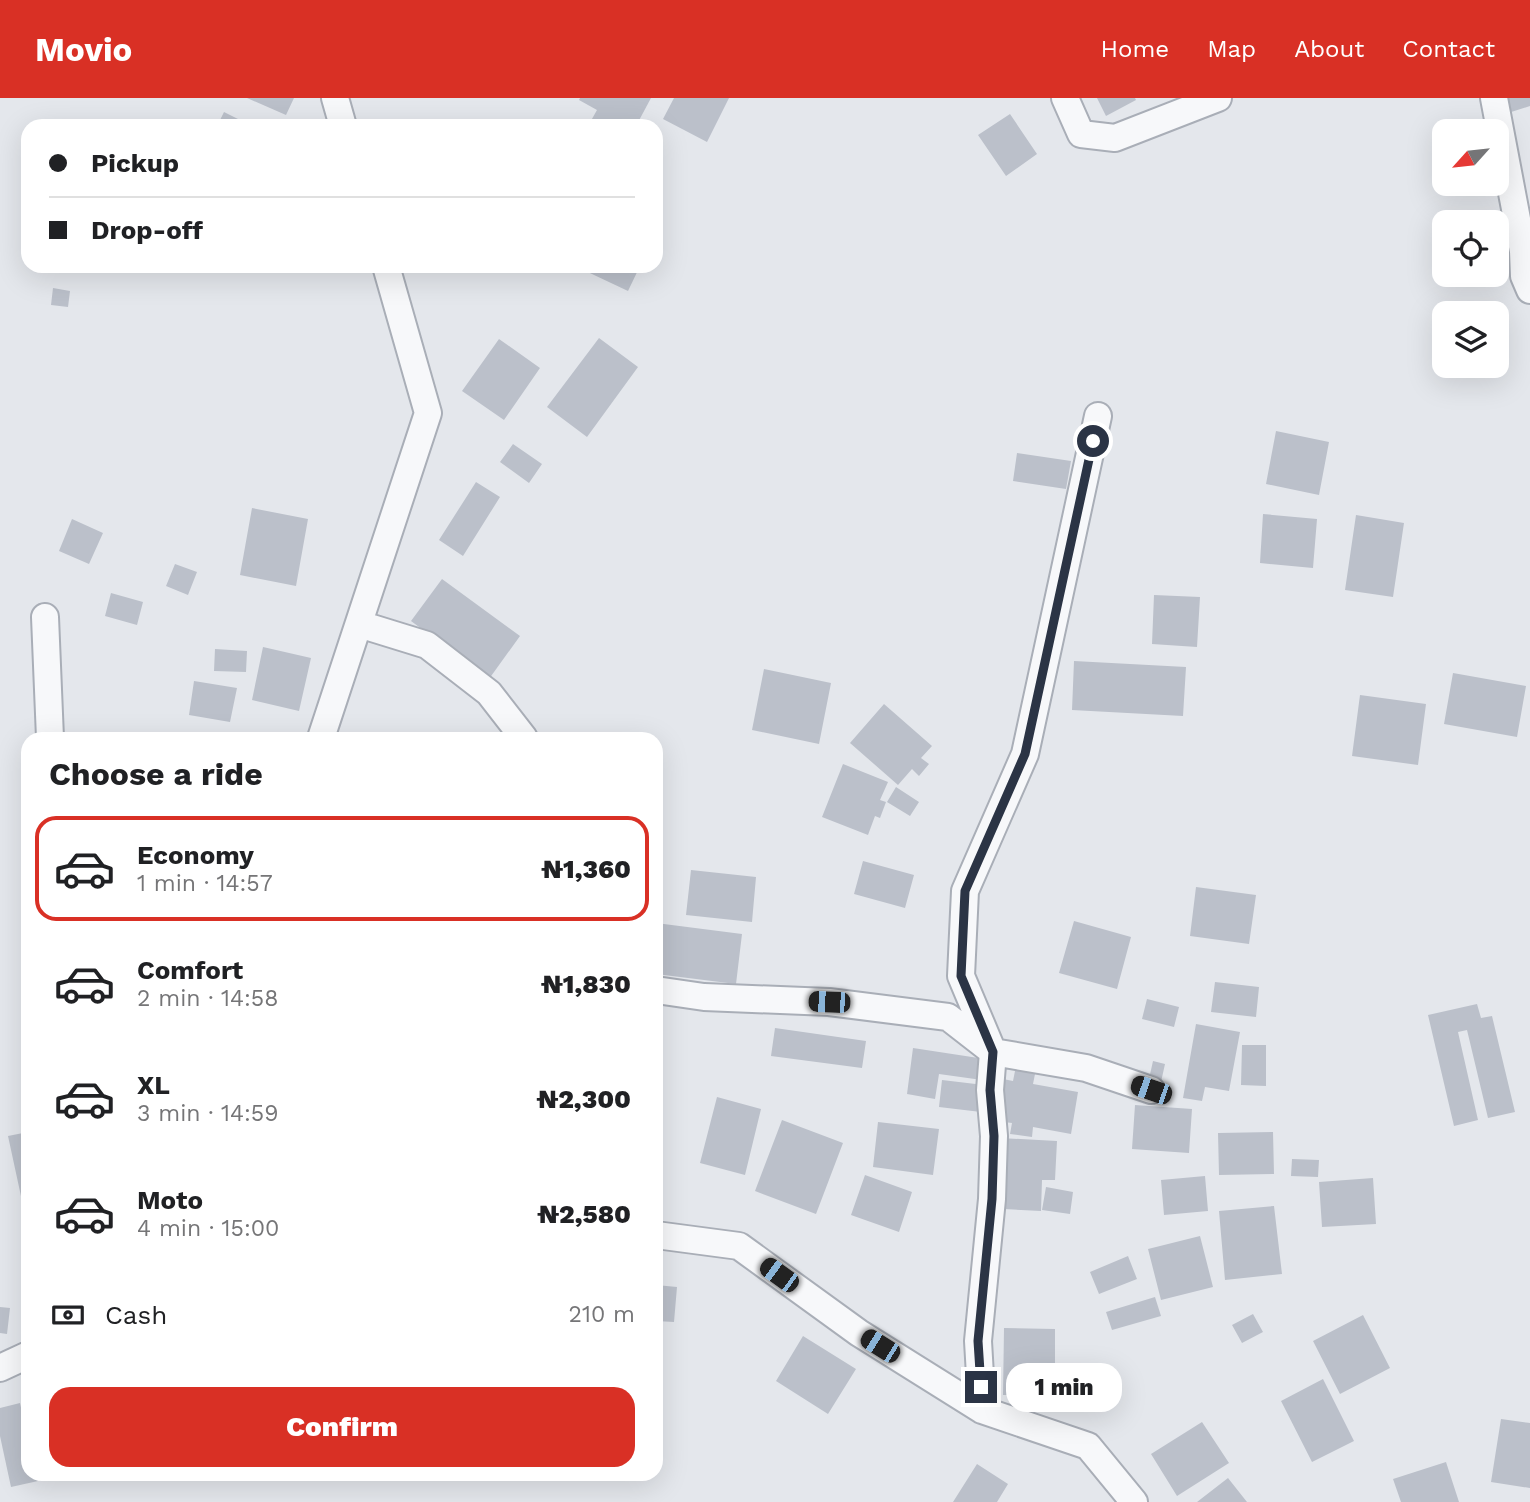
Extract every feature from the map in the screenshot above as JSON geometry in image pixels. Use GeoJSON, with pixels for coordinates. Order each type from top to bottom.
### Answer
{"type":"FeatureCollection","features":[{"type":"Feature","properties":{"kind":"street"},"geometry":{"type":"LineString","coordinates":[[335,98],[341,119]]}},
{"type":"Feature","properties":{"kind":"street"},"geometry":{"type":"LineString","coordinates":[[1065,98],[1081,134],[1115,138],[1218,98]]}},
{"type":"Feature","properties":{"kind":"street"},"geometry":{"type":"LineString","coordinates":[[1494,98],[1523,251],[1524,276],[1530,290]]}},
{"type":"Feature","properties":{"kind":"street"},"geometry":{"type":"LineString","coordinates":[[323,732],[428,413],[388,273]]}},
{"type":"Feature","properties":{"kind":"street"},"geometry":{"type":"LineString","coordinates":[[982,1410],[978,1341],[992,1199],[994,1136],[990,1090],[993,1052],[961,976],[965,891],[1025,754],[1098,416]]}},
{"type":"Feature","properties":{"kind":"street"},"geometry":{"type":"LineString","coordinates":[[45,617],[50,732]]}},
{"type":"Feature","properties":{"kind":"street"},"geometry":{"type":"LineString","coordinates":[[359,624],[427,645],[489,693],[519,732]]}},
{"type":"Feature","properties":{"kind":"street"},"geometry":{"type":"LineString","coordinates":[[663,991],[704,997],[829,1002],[948,1017],[993,1052],[1086,1068],[1151,1090]]}},
{"type":"Feature","properties":{"kind":"street"},"geometry":{"type":"LineString","coordinates":[[663,1236],[738,1246],[859,1333],[982,1410],[1088,1446],[1134,1502]]}},
{"type":"Feature","properties":{"kind":"street"},"geometry":{"type":"LineString","coordinates":[[0,1368],[21,1358]]}},
{"type":"Feature","properties":{"kind":"building"},"geometry":{"type":"Polygon","coordinates":[[[247,98],[294,98],[286,115],[247,98]]]}},
{"type":"Feature","properties":{"kind":"building"},"geometry":{"type":"Polygon","coordinates":[[[651,98],[640,119],[592,119],[597,110],[579,100],[651,98]]]}},
{"type":"Feature","properties":{"kind":"building"},"geometry":{"type":"Polygon","coordinates":[[[674,98],[729,98],[707,142],[663,119],[674,98]]]}},
{"type":"Feature","properties":{"kind":"building"},"geometry":{"type":"Polygon","coordinates":[[[1097,98],[1135,98],[1136,100],[1106,116],[1097,98]]]}},
{"type":"Feature","properties":{"kind":"building"},"geometry":{"type":"Polygon","coordinates":[[[1504,98],[1530,98],[1530,106],[1508,113],[1504,98]]]}},
{"type":"Feature","properties":{"kind":"building"},"geometry":{"type":"Polygon","coordinates":[[[224,112],[238,119],[220,119],[224,112]]]}},
{"type":"Feature","properties":{"kind":"building"},"geometry":{"type":"Polygon","coordinates":[[[1010,114],[1037,154],[1006,176],[978,135],[1010,114]]]}},
{"type":"Feature","properties":{"kind":"building"},"geometry":{"type":"Polygon","coordinates":[[[590,273],[637,273],[628,291],[590,273]]]}},
{"type":"Feature","properties":{"kind":"building"},"geometry":{"type":"Polygon","coordinates":[[[53,288],[70,291],[68,307],[51,305],[53,288]]]}},
{"type":"Feature","properties":{"kind":"building"},"geometry":{"type":"Polygon","coordinates":[[[599,338],[638,367],[587,437],[547,407],[599,338]]]}},
{"type":"Feature","properties":{"kind":"building"},"geometry":{"type":"Polygon","coordinates":[[[499,339],[540,368],[504,420],[462,391],[499,339]]]}},
{"type":"Feature","properties":{"kind":"building"},"geometry":{"type":"Polygon","coordinates":[[[1276,431],[1329,442],[1319,495],[1266,484],[1276,431]]]}},
{"type":"Feature","properties":{"kind":"building"},"geometry":{"type":"Polygon","coordinates":[[[513,444],[542,464],[529,483],[500,462],[513,444]]]}},
{"type":"Feature","properties":{"kind":"building"},"geometry":{"type":"Polygon","coordinates":[[[1017,453],[1071,461],[1066,489],[1013,481],[1017,453]]]}},
{"type":"Feature","properties":{"kind":"building"},"geometry":{"type":"Polygon","coordinates":[[[476,482],[500,497],[463,556],[439,540],[476,482]]]}},
{"type":"Feature","properties":{"kind":"building"},"geometry":{"type":"Polygon","coordinates":[[[252,508],[308,519],[296,586],[240,575],[252,508]]]}},
{"type":"Feature","properties":{"kind":"building"},"geometry":{"type":"Polygon","coordinates":[[[1263,514],[1317,519],[1313,568],[1260,563],[1263,514]]]}},
{"type":"Feature","properties":{"kind":"building"},"geometry":{"type":"Polygon","coordinates":[[[1356,515],[1404,523],[1393,597],[1345,590],[1356,515]]]}},
{"type":"Feature","properties":{"kind":"building"},"geometry":{"type":"Polygon","coordinates":[[[72,519],[103,533],[89,564],[59,551],[72,519]]]}},
{"type":"Feature","properties":{"kind":"building"},"geometry":{"type":"Polygon","coordinates":[[[175,564],[197,572],[188,595],[166,586],[175,564]]]}},
{"type":"Feature","properties":{"kind":"building"},"geometry":{"type":"Polygon","coordinates":[[[442,579],[520,636],[489,679],[411,621],[442,579]]]}},
{"type":"Feature","properties":{"kind":"building"},"geometry":{"type":"Polygon","coordinates":[[[111,593],[143,602],[137,625],[105,616],[111,593]]]}},
{"type":"Feature","properties":{"kind":"building"},"geometry":{"type":"Polygon","coordinates":[[[1154,595],[1200,597],[1197,647],[1152,644],[1154,595]]]}},
{"type":"Feature","properties":{"kind":"building"},"geometry":{"type":"Polygon","coordinates":[[[263,647],[311,658],[299,711],[252,700],[263,647]]]}},
{"type":"Feature","properties":{"kind":"building"},"geometry":{"type":"Polygon","coordinates":[[[215,649],[247,651],[246,672],[214,671],[215,649]]]}},
{"type":"Feature","properties":{"kind":"building"},"geometry":{"type":"Polygon","coordinates":[[[1074,661],[1186,667],[1183,716],[1072,710],[1074,661]]]}},
{"type":"Feature","properties":{"kind":"building"},"geometry":{"type":"Polygon","coordinates":[[[764,669],[831,683],[819,744],[752,730],[764,669]]]}},
{"type":"Feature","properties":{"kind":"building"},"geometry":{"type":"Polygon","coordinates":[[[1453,673],[1526,686],[1517,737],[1444,724],[1453,673]]]}},
{"type":"Feature","properties":{"kind":"building"},"geometry":{"type":"Polygon","coordinates":[[[194,681],[237,688],[230,722],[189,715],[194,681]]]}},
{"type":"Feature","properties":{"kind":"building"},"geometry":{"type":"Polygon","coordinates":[[[1360,695],[1426,704],[1418,765],[1352,756],[1360,695]]]}},
{"type":"Feature","properties":{"kind":"building"},"geometry":{"type":"Polygon","coordinates":[[[884,704],[932,746],[921,758],[929,764],[919,776],[912,769],[898,785],[850,743],[884,704]]]}},
{"type":"Feature","properties":{"kind":"building"},"geometry":{"type":"Polygon","coordinates":[[[843,764],[888,782],[880,800],[886,802],[880,818],[875,816],[868,835],[822,817],[843,764]]]}},
{"type":"Feature","properties":{"kind":"building"},"geometry":{"type":"Polygon","coordinates":[[[896,787],[919,802],[910,816],[887,802],[896,787]]]}},
{"type":"Feature","properties":{"kind":"building"},"geometry":{"type":"Polygon","coordinates":[[[863,861],[914,875],[905,908],[854,894],[863,861]]]}},
{"type":"Feature","properties":{"kind":"building"},"geometry":{"type":"Polygon","coordinates":[[[691,870],[756,877],[752,922],[686,915],[691,870]]]}},
{"type":"Feature","properties":{"kind":"building"},"geometry":{"type":"Polygon","coordinates":[[[1196,887],[1256,895],[1249,944],[1190,936],[1196,887]]]}},
{"type":"Feature","properties":{"kind":"building"},"geometry":{"type":"Polygon","coordinates":[[[1074,921],[1131,937],[1117,989],[1059,973],[1074,921]]]}},
{"type":"Feature","properties":{"kind":"building"},"geometry":{"type":"Polygon","coordinates":[[[663,924],[742,934],[736,984],[663,975],[663,924]]]}},
{"type":"Feature","properties":{"kind":"building"},"geometry":{"type":"Polygon","coordinates":[[[1215,982],[1259,987],[1256,1017],[1211,1012],[1215,982]]]}},
{"type":"Feature","properties":{"kind":"building"},"geometry":{"type":"Polygon","coordinates":[[[1147,999],[1179,1007],[1174,1027],[1142,1019],[1147,999]]]}},
{"type":"Feature","properties":{"kind":"building"},"geometry":{"type":"Polygon","coordinates":[[[1477,1004],[1481,1018],[1492,1016],[1515,1112],[1488,1118],[1467,1030],[1458,1032],[1478,1120],[1454,1126],[1428,1015],[1477,1004]]]}},
{"type":"Feature","properties":{"kind":"building"},"geometry":{"type":"Polygon","coordinates":[[[1196,1024],[1240,1032],[1229,1091],[1205,1087],[1202,1101],[1183,1098],[1196,1024]]]}},
{"type":"Feature","properties":{"kind":"building"},"geometry":{"type":"Polygon","coordinates":[[[775,1028],[866,1041],[862,1068],[771,1056],[775,1028]]]}},
{"type":"Feature","properties":{"kind":"building"},"geometry":{"type":"Polygon","coordinates":[[[1242,1045],[1266,1045],[1266,1086],[1241,1085],[1242,1045]]]}},
{"type":"Feature","properties":{"kind":"building"},"geometry":{"type":"Polygon","coordinates":[[[913,1048],[985,1059],[982,1080],[939,1074],[935,1099],[907,1094],[913,1048]]]}},
{"type":"Feature","properties":{"kind":"building"},"geometry":{"type":"Polygon","coordinates":[[[1153,1061],[1165,1064],[1161,1082],[1149,1079],[1153,1061]]]}},
{"type":"Feature","properties":{"kind":"building"},"geometry":{"type":"Polygon","coordinates":[[[1016,1066],[1036,1069],[1033,1084],[1078,1092],[1071,1134],[1033,1127],[1032,1137],[1010,1134],[1012,1123],[996,1121],[1003,1079],[1013,1081],[1016,1066]]]}},
{"type":"Feature","properties":{"kind":"building"},"geometry":{"type":"Polygon","coordinates":[[[942,1080],[984,1085],[981,1112],[939,1107],[942,1080]]]}},
{"type":"Feature","properties":{"kind":"building"},"geometry":{"type":"Polygon","coordinates":[[[717,1097],[761,1109],[745,1175],[700,1163],[717,1097]]]}},
{"type":"Feature","properties":{"kind":"building"},"geometry":{"type":"Polygon","coordinates":[[[1135,1105],[1192,1109],[1189,1153],[1132,1149],[1135,1105]]]}},
{"type":"Feature","properties":{"kind":"building"},"geometry":{"type":"Polygon","coordinates":[[[782,1120],[843,1143],[816,1214],[755,1191],[782,1120]]]}},
{"type":"Feature","properties":{"kind":"building"},"geometry":{"type":"Polygon","coordinates":[[[878,1122],[939,1129],[933,1175],[873,1167],[878,1122]]]}},
{"type":"Feature","properties":{"kind":"building"},"geometry":{"type":"Polygon","coordinates":[[[1273,1132],[1274,1174],[1219,1175],[1218,1133],[1273,1132]]]}},
{"type":"Feature","properties":{"kind":"building"},"geometry":{"type":"Polygon","coordinates":[[[21,1133],[21,1196],[8,1136],[21,1133]]]}},
{"type":"Feature","properties":{"kind":"building"},"geometry":{"type":"Polygon","coordinates":[[[1000,1138],[1057,1141],[1055,1180],[1042,1180],[1041,1211],[1004,1209],[1000,1138]]]}},
{"type":"Feature","properties":{"kind":"building"},"geometry":{"type":"Polygon","coordinates":[[[1292,1159],[1319,1160],[1318,1177],[1291,1176],[1292,1159]]]}},
{"type":"Feature","properties":{"kind":"building"},"geometry":{"type":"Polygon","coordinates":[[[865,1175],[912,1192],[899,1232],[851,1215],[865,1175]]]}},
{"type":"Feature","properties":{"kind":"building"},"geometry":{"type":"Polygon","coordinates":[[[1205,1176],[1208,1211],[1164,1215],[1161,1180],[1205,1176]]]}},
{"type":"Feature","properties":{"kind":"building"},"geometry":{"type":"Polygon","coordinates":[[[1373,1178],[1376,1224],[1322,1227],[1319,1182],[1373,1178]]]}},
{"type":"Feature","properties":{"kind":"building"},"geometry":{"type":"Polygon","coordinates":[[[1046,1187],[1073,1192],[1070,1214],[1042,1210],[1046,1187]]]}},
{"type":"Feature","properties":{"kind":"building"},"geometry":{"type":"Polygon","coordinates":[[[1274,1206],[1282,1274],[1225,1280],[1219,1211],[1274,1206]]]}},
{"type":"Feature","properties":{"kind":"building"},"geometry":{"type":"Polygon","coordinates":[[[1200,1236],[1213,1287],[1161,1300],[1148,1249],[1200,1236]]]}},
{"type":"Feature","properties":{"kind":"building"},"geometry":{"type":"Polygon","coordinates":[[[1128,1256],[1137,1279],[1099,1294],[1090,1272],[1128,1256]]]}},
{"type":"Feature","properties":{"kind":"building"},"geometry":{"type":"Polygon","coordinates":[[[663,1286],[677,1287],[674,1322],[663,1321],[663,1286]]]}},
{"type":"Feature","properties":{"kind":"building"},"geometry":{"type":"Polygon","coordinates":[[[1155,1297],[1161,1316],[1112,1330],[1106,1312],[1155,1297]]]}},
{"type":"Feature","properties":{"kind":"building"},"geometry":{"type":"Polygon","coordinates":[[[0,1307],[10,1308],[7,1334],[0,1333],[0,1307]]]}},
{"type":"Feature","properties":{"kind":"building"},"geometry":{"type":"Polygon","coordinates":[[[1253,1314],[1263,1332],[1242,1343],[1232,1325],[1253,1314]]]}},
{"type":"Feature","properties":{"kind":"building"},"geometry":{"type":"Polygon","coordinates":[[[1363,1315],[1390,1368],[1340,1394],[1313,1341],[1363,1315]]]}},
{"type":"Feature","properties":{"kind":"building"},"geometry":{"type":"Polygon","coordinates":[[[1004,1328],[1055,1329],[1055,1396],[1003,1395],[1004,1328]]]}},
{"type":"Feature","properties":{"kind":"building"},"geometry":{"type":"Polygon","coordinates":[[[803,1336],[856,1369],[828,1414],[776,1381],[803,1336]]]}},
{"type":"Feature","properties":{"kind":"building"},"geometry":{"type":"Polygon","coordinates":[[[1323,1379],[1354,1441],[1312,1462],[1281,1401],[1323,1379]]]}},
{"type":"Feature","properties":{"kind":"building"},"geometry":{"type":"Polygon","coordinates":[[[20,1403],[21,1481],[38,1481],[11,1487],[0,1436],[0,1408],[20,1403]]]}},
{"type":"Feature","properties":{"kind":"building"},"geometry":{"type":"Polygon","coordinates":[[[1501,1419],[1530,1423],[1530,1488],[1491,1482],[1501,1419]]]}},
{"type":"Feature","properties":{"kind":"building"},"geometry":{"type":"Polygon","coordinates":[[[1202,1422],[1229,1463],[1177,1496],[1151,1454],[1202,1422]]]}},
{"type":"Feature","properties":{"kind":"building"},"geometry":{"type":"Polygon","coordinates":[[[1446,1462],[1459,1502],[1401,1502],[1393,1479],[1446,1462]]]}},
{"type":"Feature","properties":{"kind":"building"},"geometry":{"type":"Polygon","coordinates":[[[977,1464],[1008,1484],[997,1502],[953,1502],[977,1464]]]}},
{"type":"Feature","properties":{"kind":"building"},"geometry":{"type":"Polygon","coordinates":[[[1228,1478],[1247,1502],[1197,1502],[1228,1478]]]}},
{"type":"Feature","properties":{"kind":"route"},"geometry":{"type":"LineString","coordinates":[[981,1387],[978,1341],[992,1199],[994,1136],[990,1090],[993,1052],[961,976],[965,891],[1025,754],[1093,441]]}}]}
